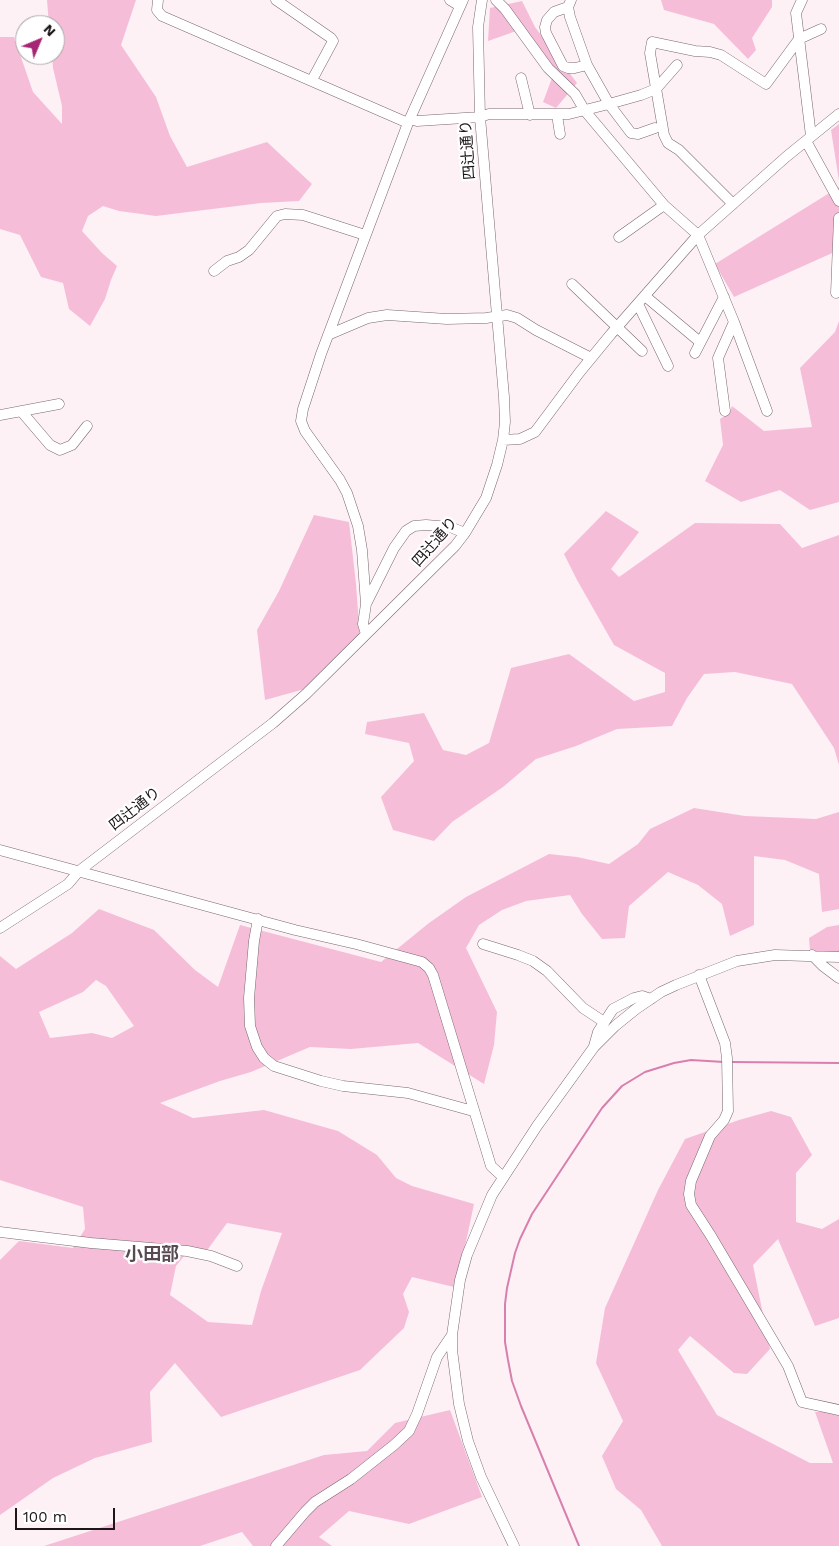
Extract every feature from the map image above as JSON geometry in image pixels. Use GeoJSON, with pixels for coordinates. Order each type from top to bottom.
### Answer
{"type":"FeatureCollection","features":[{"type":"Feature","properties":{"kind":"street"},"geometry":{"type":"LineString","coordinates":[[158,0],[156,10],[162,16],[409,121],[480,117],[489,114],[557,115],[585,111],[656,89],[677,65]]}},
{"type":"Feature","properties":{"kind":"street"},"geometry":{"type":"LineString","coordinates":[[276,0],[333,41],[312,80]]}},
{"type":"Feature","properties":{"kind":"street"},"geometry":{"type":"LineString","coordinates":[[366,634],[363,624],[366,604],[362,550],[358,526],[346,493],[330,464],[312,442],[301,421],[303,409],[328,336],[365,235],[409,121],[462,3],[450,0]]}},
{"type":"Feature","properties":{"kind":"street","name":"四辻通り"},"geometry":{"type":"LineString","coordinates":[[0,928],[68,884],[79,871],[273,723],[306,694],[449,552],[465,533],[486,498],[495,473],[503,440],[505,422],[480,117],[478,27],[482,0]]}},
{"type":"Feature","properties":{"kind":"street"},"geometry":{"type":"LineString","coordinates":[[496,0],[548,68],[575,94],[585,111],[664,205],[698,235],[734,322],[767,410]]}},
{"type":"Feature","properties":{"kind":"street"},"geometry":{"type":"LineString","coordinates":[[802,0],[796,13],[808,138],[839,201]]}},
{"type":"Feature","properties":{"kind":"street"},"geometry":{"type":"LineString","coordinates":[[586,65],[575,68],[562,66],[546,33],[547,20],[554,12],[570,4],[570,17],[586,65],[610,104],[631,133],[638,134],[655,128]]}},
{"type":"Feature","properties":{"kind":"street"},"geometry":{"type":"LineString","coordinates":[[733,204],[679,150],[668,143],[664,135],[650,53],[652,42],[721,55],[766,84],[800,39],[821,29]]}},
{"type":"Feature","properties":{"kind":"street"},"geometry":{"type":"LineString","coordinates":[[521,78],[530,115]]}},
{"type":"Feature","properties":{"kind":"street"},"geometry":{"type":"LineString","coordinates":[[503,440],[520,439],[535,432],[591,358],[698,235],[808,138],[839,114]]}},
{"type":"Feature","properties":{"kind":"street"},"geometry":{"type":"LineString","coordinates":[[557,115],[560,134]]}},
{"type":"Feature","properties":{"kind":"street"},"geometry":{"type":"LineString","coordinates":[[619,237],[664,205]]}},
{"type":"Feature","properties":{"kind":"street"},"geometry":{"type":"LineString","coordinates":[[214,272],[227,261],[239,257],[250,250],[277,216],[285,214],[303,215],[365,235]]}},
{"type":"Feature","properties":{"kind":"street"},"geometry":{"type":"LineString","coordinates":[[836,292],[839,218]]}},
{"type":"Feature","properties":{"kind":"street"},"geometry":{"type":"LineString","coordinates":[[572,284],[642,351]]}},
{"type":"Feature","properties":{"kind":"street"},"geometry":{"type":"LineString","coordinates":[[695,353],[724,298]]}},
{"type":"Feature","properties":{"kind":"street"},"geometry":{"type":"LineString","coordinates":[[641,300],[700,342]]}},
{"type":"Feature","properties":{"kind":"street"},"geometry":{"type":"LineString","coordinates":[[641,300],[668,366]]}},
{"type":"Feature","properties":{"kind":"street"},"geometry":{"type":"LineString","coordinates":[[328,336],[368,318],[387,315],[447,319],[507,315],[517,318],[536,330],[591,358]]}},
{"type":"Feature","properties":{"kind":"street"},"geometry":{"type":"LineString","coordinates":[[725,411],[718,358],[734,322]]}},
{"type":"Feature","properties":{"kind":"street"},"geometry":{"type":"LineString","coordinates":[[0,415],[59,404]]}},
{"type":"Feature","properties":{"kind":"street"},"geometry":{"type":"LineString","coordinates":[[21,411],[50,445],[60,450],[72,445],[87,426]]}},
{"type":"Feature","properties":{"kind":"street"},"geometry":{"type":"LineString","coordinates":[[366,604],[394,548],[406,531],[414,526],[426,525],[450,527],[465,533]]}},
{"type":"Feature","properties":{"kind":"street"},"geometry":{"type":"LineString","coordinates":[[0,850],[295,930],[422,962],[433,975],[491,1166],[503,1177]]}},
{"type":"Feature","properties":{"kind":"street"},"geometry":{"type":"LineString","coordinates":[[258,919],[254,941],[250,1026],[257,1047],[264,1058],[274,1066],[320,1081],[343,1086],[408,1093],[473,1111]]}},
{"type":"Feature","properties":{"kind":"street"},"geometry":{"type":"LineString","coordinates":[[483,944],[533,961],[547,971],[583,1008],[604,1022]]}},
{"type":"Feature","properties":{"kind":"street"},"geometry":{"type":"LineString","coordinates":[[514,1546],[481,1477],[468,1441],[456,1387],[452,1335],[460,1280],[467,1255],[492,1195],[537,1126],[594,1047],[614,1026],[652,998],[676,985],[737,961],[775,956],[812,955],[839,957]]}},
{"type":"Feature","properties":{"kind":"street"},"geometry":{"type":"LineString","coordinates":[[812,955],[839,978]]}},
{"type":"Feature","properties":{"kind":"street"},"geometry":{"type":"LineString","coordinates":[[699,976],[725,1043],[728,1112],[724,1120],[710,1136],[691,1181],[689,1194],[691,1205],[788,1366],[802,1402],[839,1410]]}},
{"type":"Feature","properties":{"kind":"street"},"geometry":{"type":"LineString","coordinates":[[594,1047],[598,1032],[613,1010],[624,1003],[642,996],[652,998]]}},
{"type":"Feature","properties":{"kind":"street"},"geometry":{"type":"LineString","coordinates":[[0,1232],[91,1243],[188,1251],[211,1256],[237,1266]]}},
{"type":"Feature","properties":{"kind":"street"},"geometry":{"type":"LineString","coordinates":[[276,1546],[316,1502],[351,1479],[394,1445],[409,1430],[417,1414],[437,1357],[452,1335]]}},
{"type":"Feature","properties":{"kind":"shaded area"},"geometry":{"type":"Polygon","coordinates":[[[47,0],[136,0],[121,45],[156,97],[170,136],[187,167],[267,142],[312,184],[299,201],[261,203],[156,216],[119,211],[103,206],[88,216],[82,231],[117,266],[105,299],[90,326],[69,309],[63,283],[41,277],[20,235],[0,229],[0,37],[14,37],[15,65],[24,65],[33,92],[62,124],[62,106],[53,65],[65,65],[65,15],[48,15],[47,0]]]}},
{"type":"Feature","properties":{"kind":"shaded area"},"geometry":{"type":"Polygon","coordinates":[[[661,0],[772,0],[772,7],[752,38],[756,50],[748,59],[714,24],[664,10],[661,0]]]}},
{"type":"Feature","properties":{"kind":"shaded area"},"geometry":{"type":"Polygon","coordinates":[[[522,1],[535,27],[577,83],[556,108],[543,102],[552,78],[522,29],[488,41],[490,8],[522,1]]]}},
{"type":"Feature","properties":{"kind":"shaded area"},"geometry":{"type":"Polygon","coordinates":[[[839,124],[839,181],[831,130],[839,124]]]}},
{"type":"Feature","properties":{"kind":"shaded area"},"geometry":{"type":"Polygon","coordinates":[[[839,187],[839,250],[734,297],[715,264],[839,187]]]}},
{"type":"Feature","properties":{"kind":"shaded area"},"geometry":{"type":"Polygon","coordinates":[[[839,321],[839,502],[810,510],[780,490],[741,502],[705,481],[723,445],[720,419],[730,412],[732,406],[764,431],[812,427],[800,368],[835,332],[839,321]]]}},
{"type":"Feature","properties":{"kind":"shaded area"},"geometry":{"type":"Polygon","coordinates":[[[606,511],[639,532],[611,569],[619,577],[695,523],[780,524],[802,548],[839,535],[839,765],[834,748],[792,684],[735,672],[704,674],[687,698],[672,726],[617,729],[576,746],[536,759],[503,787],[452,822],[434,841],[393,830],[381,797],[414,761],[409,743],[365,734],[367,722],[424,713],[443,750],[466,755],[489,743],[511,668],[569,654],[634,701],[665,692],[665,673],[614,645],[564,554],[606,511]]]}},
{"type":"Feature","properties":{"kind":"shaded area"},"geometry":{"type":"Polygon","coordinates":[[[314,515],[349,522],[360,638],[312,687],[265,700],[257,630],[279,591],[314,515]]]}},
{"type":"Feature","properties":{"kind":"shaded area"},"geometry":{"type":"Polygon","coordinates":[[[694,808],[745,816],[816,819],[839,812],[839,909],[822,912],[819,874],[785,860],[754,856],[754,925],[730,936],[722,904],[698,885],[668,872],[629,906],[625,938],[602,939],[570,895],[526,901],[502,910],[479,925],[466,948],[497,1012],[494,1045],[484,1084],[418,1043],[351,1049],[310,1047],[251,1072],[160,1103],[193,1118],[264,1110],[338,1131],[377,1155],[396,1178],[412,1186],[474,1204],[460,1270],[454,1287],[412,1277],[403,1294],[409,1312],[404,1328],[360,1370],[221,1417],[175,1363],[150,1392],[152,1442],[95,1458],[53,1478],[0,1515],[0,1260],[19,1241],[73,1248],[85,1229],[83,1207],[0,1180],[0,956],[16,969],[72,933],[99,909],[154,930],[195,970],[218,987],[240,925],[381,962],[429,923],[466,897],[549,854],[577,857],[609,864],[638,844],[650,829],[694,808]],[[96,980],[83,992],[39,1012],[50,1038],[92,1033],[112,1038],[134,1026],[106,986],[96,980]],[[227,1223],[208,1249],[184,1256],[176,1266],[170,1295],[208,1322],[252,1325],[261,1291],[282,1233],[227,1223]]]}},
{"type":"Feature","properties":{"kind":"shaded area"},"geometry":{"type":"Polygon","coordinates":[[[839,925],[839,954],[810,951],[809,938],[827,927],[839,925]]]}},
{"type":"Feature","properties":{"kind":"shaded area"},"geometry":{"type":"Polygon","coordinates":[[[771,1111],[791,1117],[812,1155],[796,1173],[796,1222],[822,1229],[839,1219],[839,1318],[815,1326],[778,1239],[753,1265],[770,1349],[747,1374],[734,1373],[690,1336],[678,1350],[717,1415],[810,1463],[833,1463],[815,1412],[839,1412],[839,1546],[662,1546],[641,1510],[616,1489],[602,1456],[623,1421],[596,1363],[605,1308],[658,1190],[685,1139],[771,1111]]]}},
{"type":"Feature","properties":{"kind":"shaded area"},"geometry":{"type":"Polygon","coordinates":[[[450,1410],[482,1497],[409,1524],[349,1511],[319,1537],[332,1546],[253,1546],[242,1532],[200,1546],[44,1546],[324,1455],[367,1451],[395,1423],[450,1410]]]}},
{"type":"Feature","properties":{"kind":"waterway"},"geometry":{"type":"LineString","coordinates":[[579,1546],[512,1381],[505,1342],[505,1304],[515,1253],[532,1214],[602,1108],[622,1086],[645,1072],[674,1063],[691,1060],[724,1062]]}},
{"type":"Feature","properties":{"kind":"waterway"},"geometry":{"type":"LineString","coordinates":[[731,1062],[839,1063]]}},
{"type":"Feature","properties":{"kind":"district","name":"小田部"},"geometry":{"type":"Point","coordinates":[152,1255]}}]}
